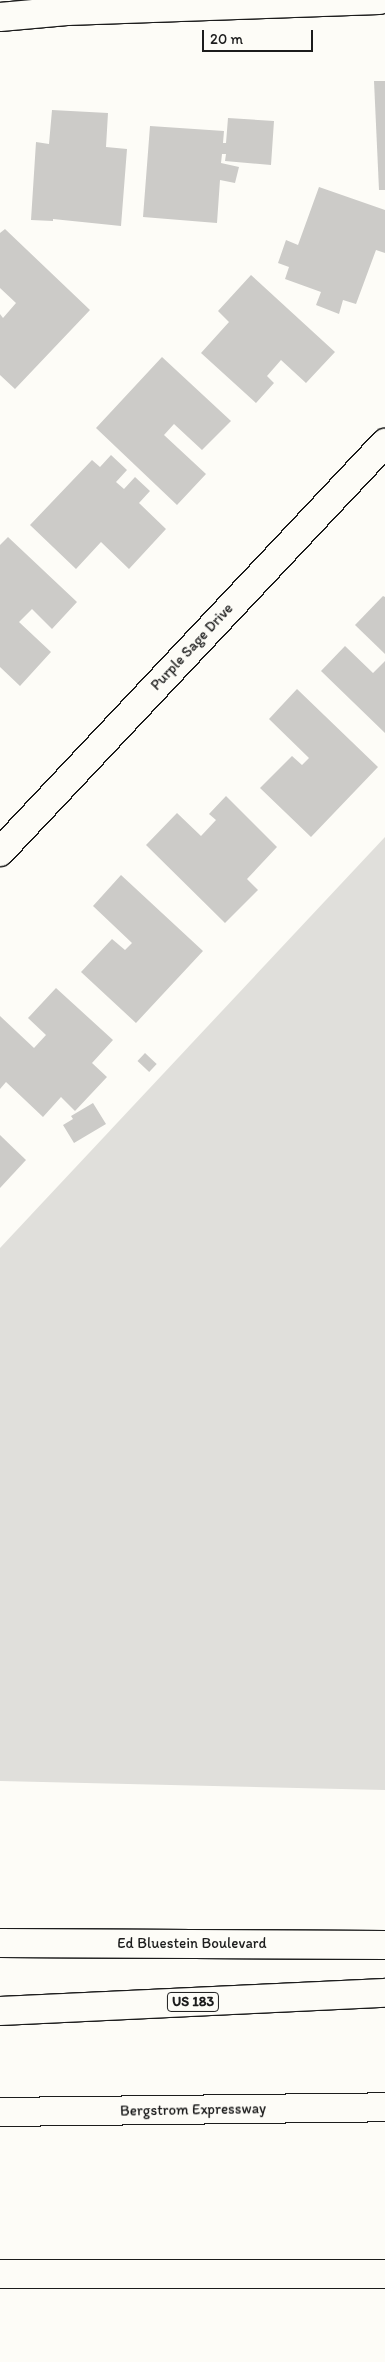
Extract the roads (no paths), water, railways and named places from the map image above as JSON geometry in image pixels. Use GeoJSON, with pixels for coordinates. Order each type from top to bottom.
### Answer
{"type":"FeatureCollection","features":[{"type":"Feature","properties":{"kind":"main road"},"geometry":{"type":"LineString","coordinates":[[0,17],[67,11],[379,0]]}},
{"type":"Feature","properties":{"kind":"main road","name":"Purple Sage Drive"},"geometry":{"type":"LineString","coordinates":[[0,852],[385,443]]}},
{"type":"Feature","properties":{"kind":"main road","name":"Ed Bluestein Boulevard"},"geometry":{"type":"LineString","coordinates":[[0,1943],[385,1945]]}},
{"type":"Feature","properties":{"kind":"main road","name":"US 183"},"geometry":{"type":"LineString","coordinates":[[0,2011],[385,1993]]}},
{"type":"Feature","properties":{"kind":"main road","name":"Bergstrom Expressway"},"geometry":{"type":"LineString","coordinates":[[0,2112],[385,2107]]}},
{"type":"Feature","properties":{"kind":"main road"},"geometry":{"type":"LineString","coordinates":[[0,2274],[385,2274]]}}]}
